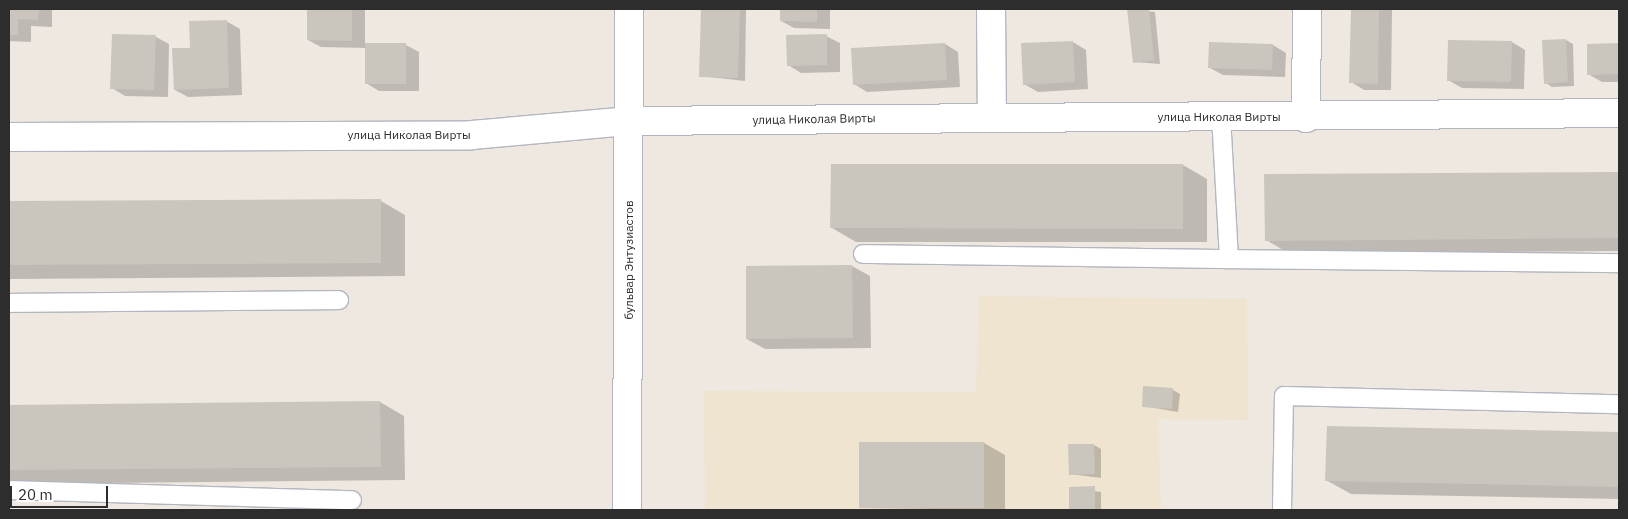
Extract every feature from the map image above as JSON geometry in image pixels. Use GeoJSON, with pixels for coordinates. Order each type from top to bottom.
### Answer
{"type":"FeatureCollection","features":[{"type":"Feature","properties":{"kind":"street","name":"бульвар Энтузиастов"},"geometry":{"type":"LineString","coordinates":[[627,510],[629,9]]}},
{"type":"Feature","properties":{"kind":"street"},"geometry":{"type":"LineString","coordinates":[[991,9],[992,117]]}},
{"type":"Feature","properties":{"kind":"street"},"geometry":{"type":"LineString","coordinates":[[1306,118],[1307,9]]}},
{"type":"Feature","properties":{"kind":"street","name":"улица Николая Вирты"},"geometry":{"type":"LineString","coordinates":[[9,137],[472,135],[630,121],[992,117],[1221,116],[1306,118],[1619,113]]}},
{"type":"Feature","properties":{"kind":"lane"},"geometry":{"type":"LineString","coordinates":[[1221,116],[1229,259]]}},
{"type":"Feature","properties":{"kind":"lane"},"geometry":{"type":"LineString","coordinates":[[863,254],[1619,263]]}},
{"type":"Feature","properties":{"kind":"lane"},"geometry":{"type":"LineString","coordinates":[[9,303],[339,300]]}},
{"type":"Feature","properties":{"kind":"lane"},"geometry":{"type":"LineString","coordinates":[[1282,510],[1284,396],[1619,404]]}},
{"type":"Feature","properties":{"kind":"lane"},"geometry":{"type":"LineString","coordinates":[[9,490],[352,500]]}},
{"type":"Feature","properties":{"kind":"shaded area"},"geometry":{"type":"Polygon","coordinates":[[[979,296],[1247,299],[1248,420],[1158,419],[1161,510],[705,510],[704,391],[976,392],[979,296]]]}},
{"type":"Feature","properties":{"kind":"building"},"geometry":{"type":"Polygon","coordinates":[[[9,9],[39,9],[38,20],[18,19],[18,35],[9,35],[9,9]]]}},
{"type":"Feature","properties":{"kind":"building"},"geometry":{"type":"Polygon","coordinates":[[[307,9],[352,9],[352,41],[307,40],[307,9]]]}},
{"type":"Feature","properties":{"kind":"building"},"geometry":{"type":"Polygon","coordinates":[[[701,9],[740,9],[738,78],[699,77],[701,9]]]}},
{"type":"Feature","properties":{"kind":"building"},"geometry":{"type":"Polygon","coordinates":[[[780,9],[817,9],[817,22],[780,21],[780,9]]]}},
{"type":"Feature","properties":{"kind":"building"},"geometry":{"type":"Polygon","coordinates":[[[1127,9],[1149,9],[1154,60],[1133,63],[1127,9]]]}},
{"type":"Feature","properties":{"kind":"building"},"geometry":{"type":"Polygon","coordinates":[[[1351,9],[1379,9],[1378,84],[1349,83],[1351,9]]]}},
{"type":"Feature","properties":{"kind":"building"},"geometry":{"type":"Polygon","coordinates":[[[227,20],[229,88],[174,90],[172,48],[190,48],[189,21],[227,20]]]}},
{"type":"Feature","properties":{"kind":"building"},"geometry":{"type":"Polygon","coordinates":[[[112,34],[156,35],[154,90],[110,89],[112,34]]]}},
{"type":"Feature","properties":{"kind":"building"},"geometry":{"type":"Polygon","coordinates":[[[827,34],[827,65],[787,66],[786,35],[827,34]]]}},
{"type":"Feature","properties":{"kind":"building"},"geometry":{"type":"Polygon","coordinates":[[[1566,39],[1568,82],[1544,84],[1542,40],[1566,39]]]}},
{"type":"Feature","properties":{"kind":"building"},"geometry":{"type":"Polygon","coordinates":[[[1448,40],[1512,41],[1511,82],[1447,81],[1448,40]]]}},
{"type":"Feature","properties":{"kind":"building"},"geometry":{"type":"Polygon","coordinates":[[[1073,41],[1075,82],[1023,85],[1021,43],[1073,41]]]}},
{"type":"Feature","properties":{"kind":"building"},"geometry":{"type":"Polygon","coordinates":[[[1209,42],[1273,44],[1272,70],[1208,68],[1209,42]]]}},
{"type":"Feature","properties":{"kind":"building"},"geometry":{"type":"Polygon","coordinates":[[[365,43],[406,43],[406,84],[365,84],[365,43]]]}},
{"type":"Feature","properties":{"kind":"building"},"geometry":{"type":"Polygon","coordinates":[[[945,43],[947,80],[853,85],[851,48],[945,43]]]}},
{"type":"Feature","properties":{"kind":"building"},"geometry":{"type":"Polygon","coordinates":[[[1619,43],[1619,74],[1587,75],[1587,44],[1619,43]]]}},
{"type":"Feature","properties":{"kind":"building"},"geometry":{"type":"Polygon","coordinates":[[[831,164],[1183,164],[1183,229],[830,228],[831,164]]]}},
{"type":"Feature","properties":{"kind":"building"},"geometry":{"type":"Polygon","coordinates":[[[1619,172],[1619,238],[1265,241],[1264,174],[1619,172]]]}},
{"type":"Feature","properties":{"kind":"building"},"geometry":{"type":"Polygon","coordinates":[[[381,199],[381,263],[9,265],[9,201],[381,199]]]}},
{"type":"Feature","properties":{"kind":"building"},"geometry":{"type":"Polygon","coordinates":[[[852,265],[853,338],[746,339],[746,266],[852,265]]]}},
{"type":"Feature","properties":{"kind":"building"},"geometry":{"type":"Polygon","coordinates":[[[1143,386],[1173,388],[1172,409],[1142,407],[1143,386]]]}},
{"type":"Feature","properties":{"kind":"building"},"geometry":{"type":"Polygon","coordinates":[[[380,401],[381,467],[9,470],[9,405],[380,401]]]}},
{"type":"Feature","properties":{"kind":"building"},"geometry":{"type":"Polygon","coordinates":[[[1327,426],[1619,432],[1619,487],[1325,481],[1327,426]]]}},
{"type":"Feature","properties":{"kind":"building"},"geometry":{"type":"Polygon","coordinates":[[[859,442],[984,442],[984,508],[859,508],[859,442]]]}},
{"type":"Feature","properties":{"kind":"building"},"geometry":{"type":"Polygon","coordinates":[[[1068,444],[1094,444],[1095,474],[1069,475],[1068,444]]]}},
{"type":"Feature","properties":{"kind":"building"},"geometry":{"type":"Polygon","coordinates":[[[1095,486],[1095,510],[1069,510],[1069,487],[1095,486]]]}}]}
